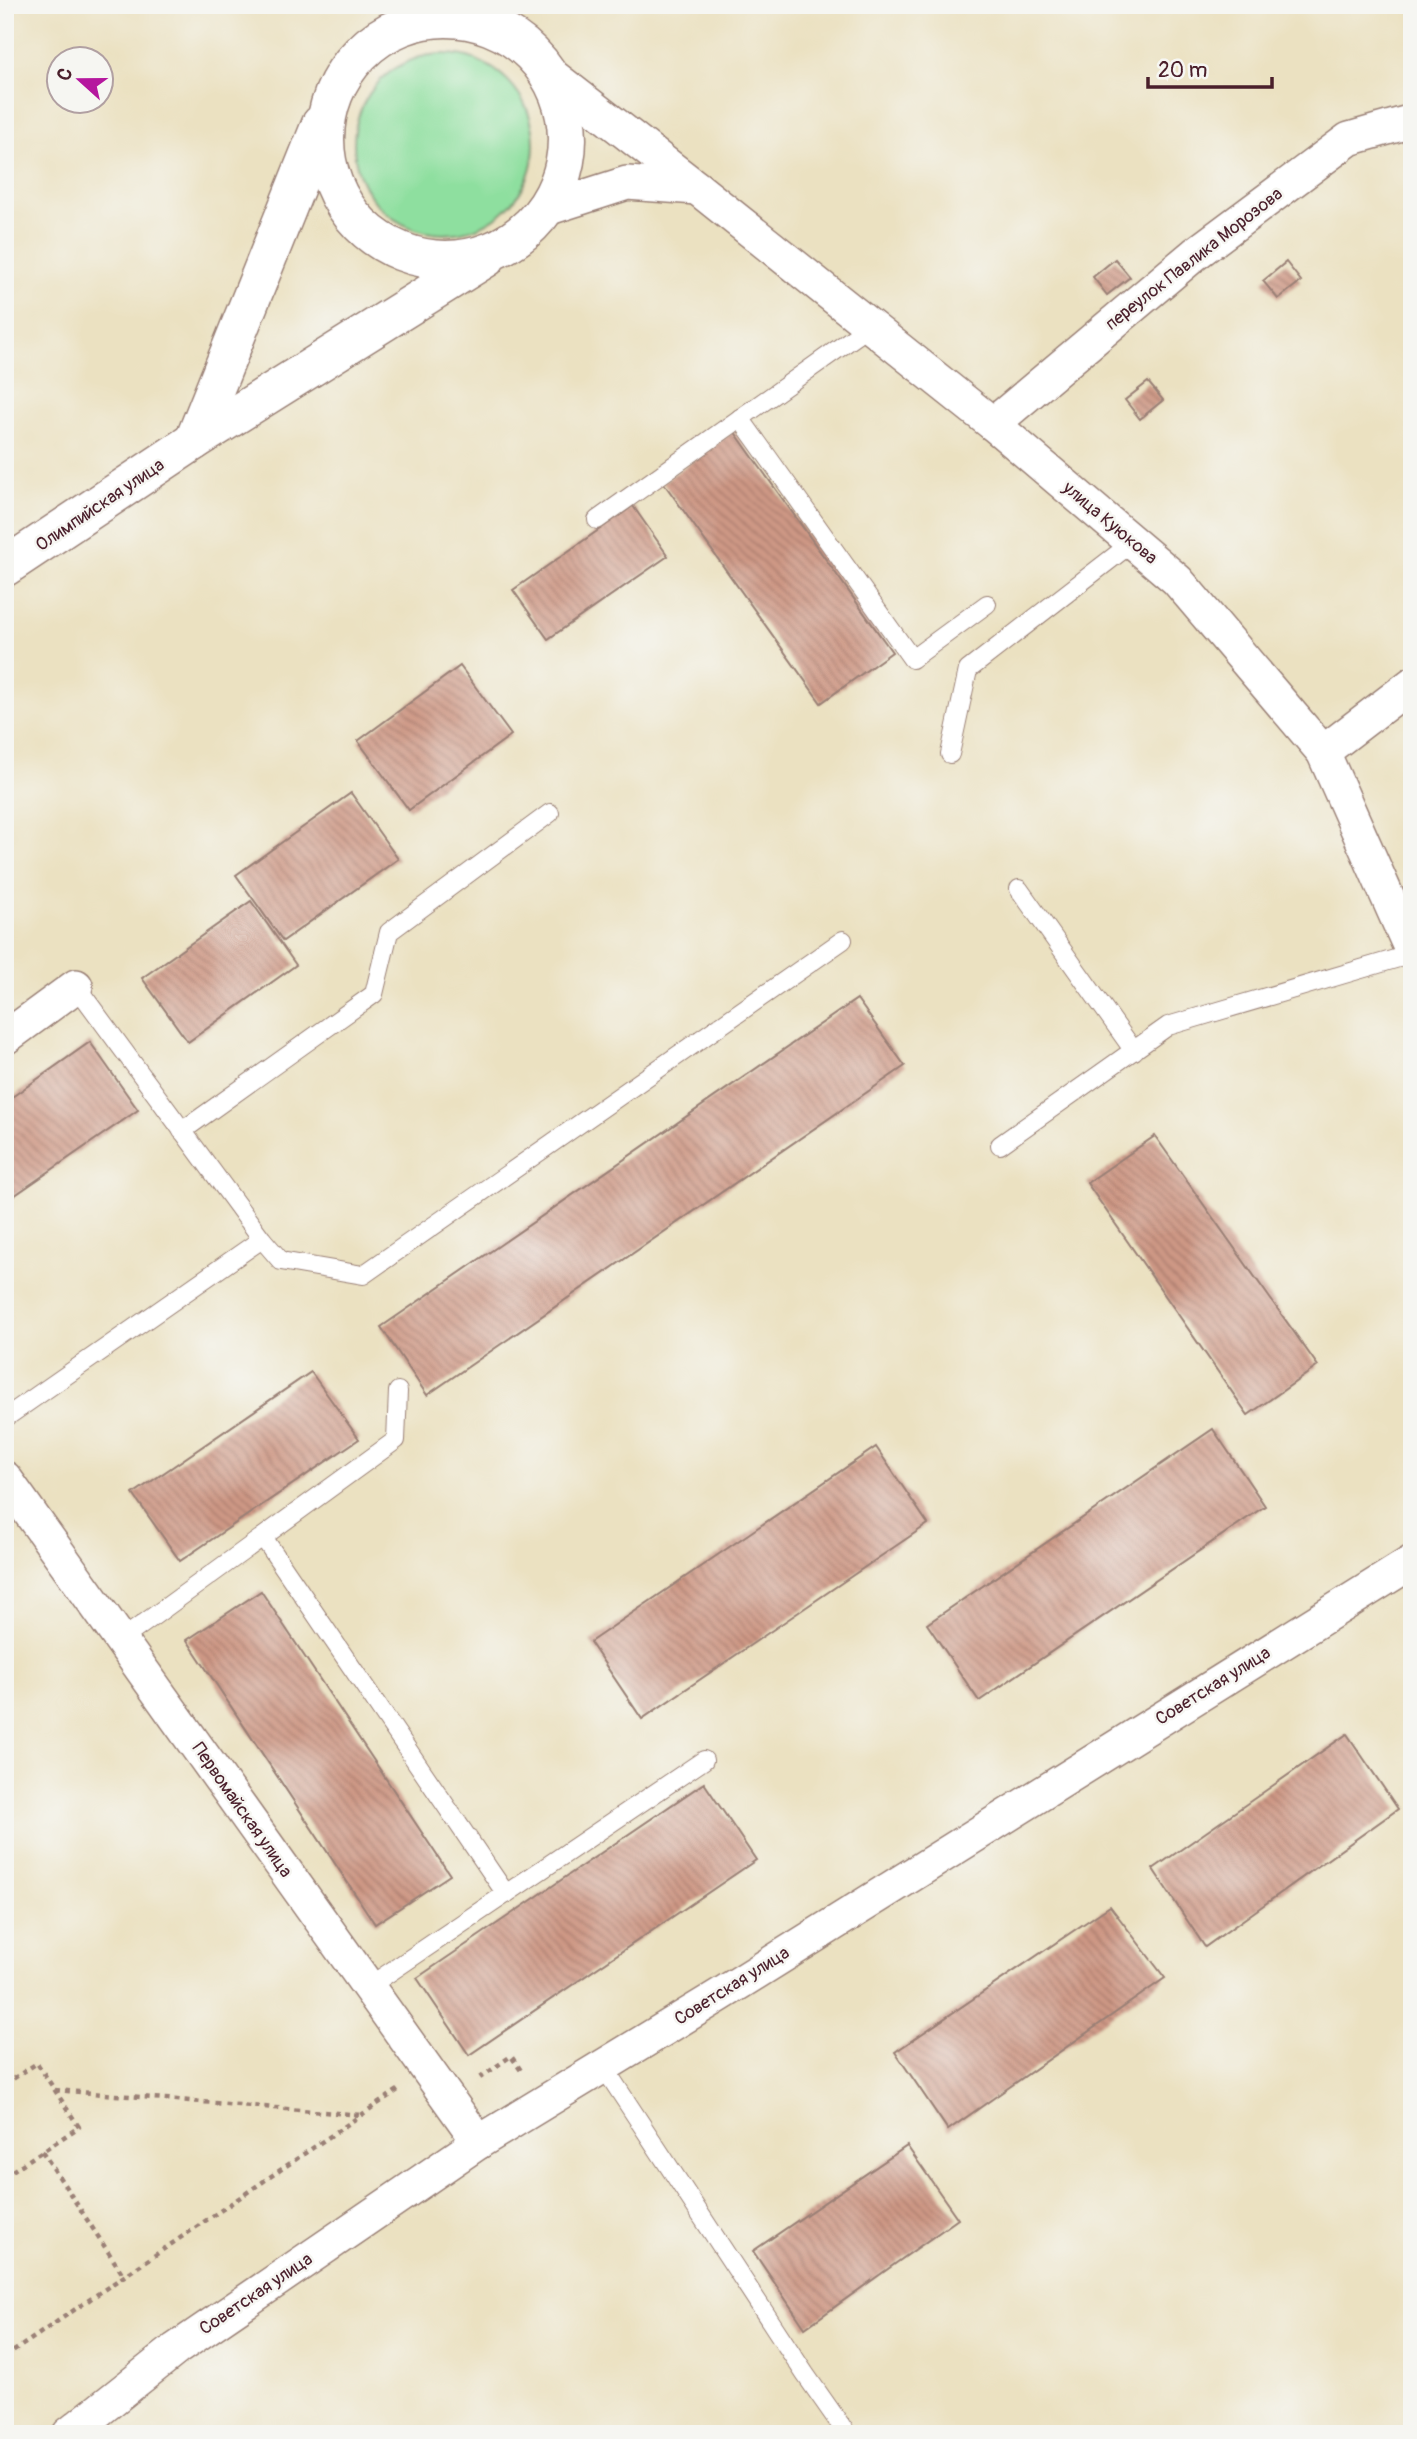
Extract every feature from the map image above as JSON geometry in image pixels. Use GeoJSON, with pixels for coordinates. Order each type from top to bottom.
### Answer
{"type":"FeatureCollection","features":[{"type":"Feature","properties":{"kind":"main road"},"geometry":{"type":"LineString","coordinates":[[194,441],[372,5]]}},
{"type":"Feature","properties":{"kind":"main road"},"geometry":{"type":"LineString","coordinates":[[326,113],[326,160],[343,205],[375,240],[419,258],[467,260],[512,242],[546,209],[565,165],[566,118],[549,73],[507,22],[425,19],[380,36],[346,69]]}},
{"type":"Feature","properties":{"kind":"main road","name":"Олимпийская улица"},"geometry":{"type":"LineString","coordinates":[[5,568],[194,441],[512,242]]}},
{"type":"Feature","properties":{"kind":"street","name":"улица Куюкова"},"geometry":{"type":"LineString","coordinates":[[549,73],[993,424],[1177,580],[1323,752],[1412,953]]}},
{"type":"Feature","properties":{"kind":"street","name":"переулок Павлика Морозова"},"geometry":{"type":"LineString","coordinates":[[993,424],[1195,254],[1349,139],[1412,121]]}},
{"type":"Feature","properties":{"kind":"street"},"geometry":{"type":"LineString","coordinates":[[546,209],[627,183],[697,188]]}},
{"type":"Feature","properties":{"kind":"street"},"geometry":{"type":"LineString","coordinates":[[1323,752],[1412,684]]}},
{"type":"Feature","properties":{"kind":"street"},"geometry":{"type":"LineString","coordinates":[[5,1038],[76,986]]}},
{"type":"Feature","properties":{"kind":"street","name":"Первомайская улица"},"geometry":{"type":"LineString","coordinates":[[5,1478],[479,2142]]}},
{"type":"Feature","properties":{"kind":"street","name":"Советская улица"},"geometry":{"type":"LineString","coordinates":[[78,2431],[176,2349],[479,2142],[1412,1562]]}},
{"type":"Feature","properties":{"kind":"lane"},"geometry":{"type":"LineString","coordinates":[[597,520],[870,326]]}},
{"type":"Feature","properties":{"kind":"lane"},"geometry":{"type":"LineString","coordinates":[[740,418],[912,659],[987,604]]}},
{"type":"Feature","properties":{"kind":"lane"},"geometry":{"type":"LineString","coordinates":[[950,754],[968,670],[1133,542]]}},
{"type":"Feature","properties":{"kind":"lane"},"geometry":{"type":"LineString","coordinates":[[182,1131],[374,994],[389,932],[550,813]]}},
{"type":"Feature","properties":{"kind":"lane"},"geometry":{"type":"LineString","coordinates":[[1019,889],[1134,1051]]}},
{"type":"Feature","properties":{"kind":"lane"},"geometry":{"type":"LineString","coordinates":[[76,986],[262,1240],[281,1261],[363,1275],[843,940]]}},
{"type":"Feature","properties":{"kind":"lane"},"geometry":{"type":"LineString","coordinates":[[1000,1145],[1168,1027],[1412,953]]}},
{"type":"Feature","properties":{"kind":"lane"},"geometry":{"type":"LineString","coordinates":[[5,1418],[262,1240]]}},
{"type":"Feature","properties":{"kind":"lane"},"geometry":{"type":"LineString","coordinates":[[121,1640],[396,1440],[398,1391]]}},
{"type":"Feature","properties":{"kind":"lane"},"geometry":{"type":"LineString","coordinates":[[263,1537],[506,1894]]}},
{"type":"Feature","properties":{"kind":"lane"},"geometry":{"type":"LineString","coordinates":[[369,1987],[704,1760]]}},
{"type":"Feature","properties":{"kind":"lane"},"geometry":{"type":"LineString","coordinates":[[603,2066],[847,2434]]}},
{"type":"Feature","properties":{"kind":"path"},"geometry":{"type":"LineString","coordinates":[[475,2081],[511,2056],[543,2103]]}},
{"type":"Feature","properties":{"kind":"path"},"geometry":{"type":"LineString","coordinates":[[5,2084],[37,2063],[79,2127],[6,2175],[5,2173]]}},
{"type":"Feature","properties":{"kind":"path"},"geometry":{"type":"LineString","coordinates":[[5,2357],[427,2070]]}},
{"type":"Feature","properties":{"kind":"path"},"geometry":{"type":"LineString","coordinates":[[55,2090],[361,2115]]}},
{"type":"Feature","properties":{"kind":"path"},"geometry":{"type":"LineString","coordinates":[[42,2151],[124,2276]]}},
{"type":"Feature","properties":{"kind":"green space"},"geometry":{"type":"Polygon","coordinates":[[[444,54],[478,61],[508,80],[527,110],[534,144],[527,178],[508,208],[478,227],[444,234],[410,227],[380,208],[361,178],[354,144],[361,110],[380,80],[410,61],[444,54]]]}},
{"type":"Feature","properties":{"kind":"building"},"geometry":{"type":"Polygon","coordinates":[[[1115,259],[1130,277],[1107,295],[1093,277],[1115,259]]]}},
{"type":"Feature","properties":{"kind":"building"},"geometry":{"type":"Polygon","coordinates":[[[1286,262],[1301,281],[1278,299],[1263,281],[1286,262]]]}},
{"type":"Feature","properties":{"kind":"building"},"geometry":{"type":"Polygon","coordinates":[[[1148,382],[1163,400],[1140,419],[1125,400],[1148,382]]]}},
{"type":"Feature","properties":{"kind":"building"},"geometry":{"type":"Polygon","coordinates":[[[734,431],[892,652],[821,703],[663,482],[734,431]]]}},
{"type":"Feature","properties":{"kind":"building"},"geometry":{"type":"Polygon","coordinates":[[[633,506],[668,556],[548,639],[513,590],[633,506]]]}},
{"type":"Feature","properties":{"kind":"building"},"geometry":{"type":"Polygon","coordinates":[[[460,666],[511,735],[409,810],[358,741],[460,666]]]}},
{"type":"Feature","properties":{"kind":"building"},"geometry":{"type":"Polygon","coordinates":[[[351,793],[398,859],[283,941],[236,875],[351,793]]]}},
{"type":"Feature","properties":{"kind":"building"},"geometry":{"type":"Polygon","coordinates":[[[251,901],[296,965],[188,1042],[142,978],[251,901]]]}},
{"type":"Feature","properties":{"kind":"building"},"geometry":{"type":"Polygon","coordinates":[[[857,999],[905,1066],[427,1395],[381,1327],[857,999]]]}},
{"type":"Feature","properties":{"kind":"building"},"geometry":{"type":"Polygon","coordinates":[[[90,1042],[138,1110],[5,1202],[5,1102],[90,1042]]]}},
{"type":"Feature","properties":{"kind":"building"},"geometry":{"type":"Polygon","coordinates":[[[1155,1136],[1318,1366],[1248,1415],[1087,1183],[1155,1136]]]}},
{"type":"Feature","properties":{"kind":"building"},"geometry":{"type":"Polygon","coordinates":[[[311,1372],[359,1439],[180,1561],[133,1494],[311,1372]]]}},
{"type":"Feature","properties":{"kind":"building"},"geometry":{"type":"Polygon","coordinates":[[[1213,1429],[1265,1506],[979,1701],[927,1624],[1213,1429]]]}},
{"type":"Feature","properties":{"kind":"building"},"geometry":{"type":"Polygon","coordinates":[[[876,1447],[928,1524],[642,1719],[590,1642],[876,1447]]]}},
{"type":"Feature","properties":{"kind":"building"},"geometry":{"type":"Polygon","coordinates":[[[261,1591],[450,1875],[375,1924],[187,1640],[261,1591]]]}},
{"type":"Feature","properties":{"kind":"building"},"geometry":{"type":"Polygon","coordinates":[[[1347,1734],[1398,1809],[1205,1947],[1153,1869],[1347,1734]]]}},
{"type":"Feature","properties":{"kind":"building"},"geometry":{"type":"Polygon","coordinates":[[[704,1783],[756,1860],[469,2055],[417,1978],[704,1783]]]}},
{"type":"Feature","properties":{"kind":"building"},"geometry":{"type":"Polygon","coordinates":[[[1110,1906],[1165,1978],[948,2130],[895,2052],[1110,1906]]]}},
{"type":"Feature","properties":{"kind":"building"},"geometry":{"type":"Polygon","coordinates":[[[907,2146],[958,2219],[805,2328],[753,2251],[907,2146]]]}}]}
